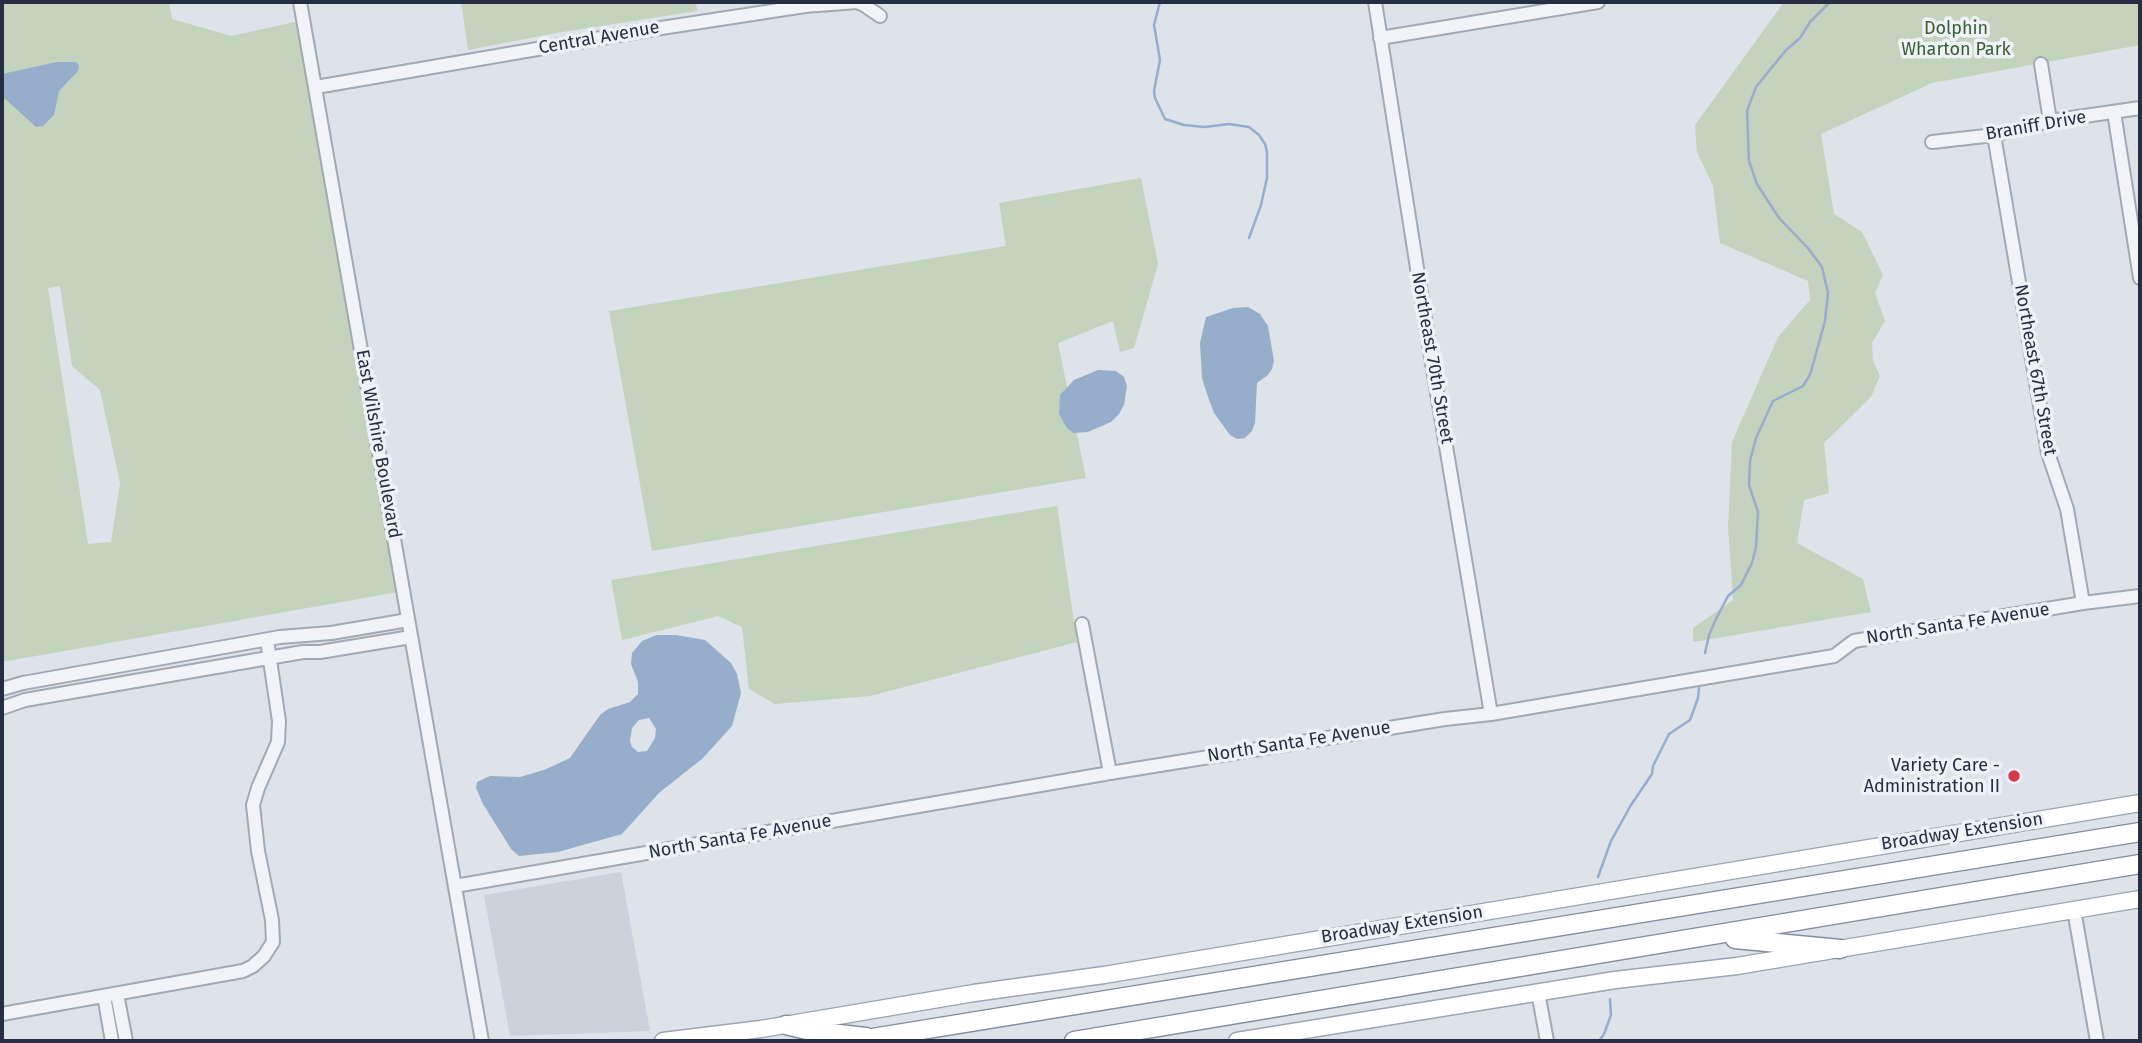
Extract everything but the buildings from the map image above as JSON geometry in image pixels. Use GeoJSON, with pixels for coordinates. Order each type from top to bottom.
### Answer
{"type":"FeatureCollection","features":[{"type":"Feature","properties":{"kind":"highway","name":"Broadway Extension"},"geometry":{"type":"LineString","coordinates":[[854,1041],[2140,832]]}},
{"type":"Feature","properties":{"kind":"highway"},"geometry":{"type":"LineString","coordinates":[[1074,1041],[2140,864]]}},
{"type":"Feature","properties":{"kind":"highway"},"geometry":{"type":"LineString","coordinates":[[1711,936],[1840,949]]}},
{"type":"Feature","properties":{"kind":"highway"},"geometry":{"type":"LineString","coordinates":[[786,1025],[811,1031],[872,1038]]}},
{"type":"Feature","properties":{"kind":"main road","name":"Broadway Extension"},"geometry":{"type":"LineString","coordinates":[[663,1041],[786,1025],[974,993],[1190,961],[2140,803]]}},
{"type":"Feature","properties":{"kind":"main road"},"geometry":{"type":"LineString","coordinates":[[1237,1041],[1625,978],[1737,966],[2140,899]]}},
{"type":"Feature","properties":{"kind":"street","name":"East Wilshire Boulevard"},"geometry":{"type":"LineString","coordinates":[[300,2],[482,1041]]}},
{"type":"Feature","properties":{"kind":"street","name":"Central Avenue"},"geometry":{"type":"LineString","coordinates":[[316,87],[805,6],[857,2],[880,16]]}},
{"type":"Feature","properties":{"kind":"street","name":"Northeast 70th Street"},"geometry":{"type":"LineString","coordinates":[[1375,2],[1491,714]]}},
{"type":"Feature","properties":{"kind":"street"},"geometry":{"type":"LineString","coordinates":[[1380,38],[1598,2]]}},
{"type":"Feature","properties":{"kind":"street"},"geometry":{"type":"LineString","coordinates":[[2041,64],[2050,121]]}},
{"type":"Feature","properties":{"kind":"street","name":"Braniff Drive"},"geometry":{"type":"LineString","coordinates":[[1932,142],[1994,135],[2050,121],[2140,108]]}},
{"type":"Feature","properties":{"kind":"street"},"geometry":{"type":"LineString","coordinates":[[2113,113],[2140,278]]}},
{"type":"Feature","properties":{"kind":"street","name":"Northeast 67th Street"},"geometry":{"type":"LineString","coordinates":[[1994,135],[2048,453],[2067,509],[2083,603]]}},
{"type":"Feature","properties":{"kind":"street","name":"North Santa Fe Avenue"},"geometry":{"type":"LineString","coordinates":[[454,886],[1110,773],[1491,714],[1834,656],[1854,641],[2140,596]]}},
{"type":"Feature","properties":{"kind":"street"},"geometry":{"type":"LineString","coordinates":[[2,689],[267,639],[331,633],[408,620]]}},
{"type":"Feature","properties":{"kind":"street"},"geometry":{"type":"LineString","coordinates":[[1082,624],[1110,773]]}},
{"type":"Feature","properties":{"kind":"street"},"geometry":{"type":"LineString","coordinates":[[2,708],[25,700],[303,652],[320,652],[411,637]]}},
{"type":"Feature","properties":{"kind":"street"},"geometry":{"type":"LineString","coordinates":[[2,1014],[243,971],[264,956],[273,942],[272,920],[256,838],[253,806],[278,742],[279,720],[267,639]]}},
{"type":"Feature","properties":{"kind":"street"},"geometry":{"type":"LineString","coordinates":[[2074,910],[2097,1041]]}},
{"type":"Feature","properties":{"kind":"street"},"geometry":{"type":"LineString","coordinates":[[1538,992],[1547,1041]]}},
{"type":"Feature","properties":{"kind":"street"},"geometry":{"type":"LineString","coordinates":[[110,995],[112,1041]]}},
{"type":"Feature","properties":{"kind":"street"},"geometry":{"type":"LineString","coordinates":[[110,995],[125,1041]]}},
{"type":"Feature","properties":{"kind":"shaded area"},"geometry":{"type":"Polygon","coordinates":[[[621,872],[650,1031],[510,1036],[484,895],[621,872]]]}},
{"type":"Feature","properties":{"kind":"green space"},"geometry":{"type":"Polygon","coordinates":[[[2,2],[169,2],[172,19],[231,36],[295,22],[310,89],[398,592],[2,662],[2,2]],[[60,286],[48,288],[88,544],[111,542],[120,483],[100,390],[72,366],[60,286]]]}},
{"type":"Feature","properties":{"kind":"green space"},"geometry":{"type":"Polygon","coordinates":[[[461,2],[696,2],[697,11],[468,50],[461,2]]]}},
{"type":"Feature","properties":{"kind":"green space","name":"Dolphin Wharton Park"},"geometry":{"type":"Polygon","coordinates":[[[1784,2],[2140,2],[2140,45],[1932,83],[1821,134],[1834,214],[1862,232],[1883,275],[1875,293],[1885,321],[1872,343],[1873,361],[1880,376],[1871,397],[1824,443],[1829,493],[1804,500],[1797,543],[1863,579],[1871,612],[1693,642],[1693,628],[1733,600],[1728,527],[1732,442],[1778,337],[1810,300],[1808,281],[1720,243],[1713,186],[1697,152],[1695,125],[1784,2]]]}},
{"type":"Feature","properties":{"kind":"green space"},"geometry":{"type":"Polygon","coordinates":[[[1141,178],[1158,264],[1134,348],[1120,352],[1113,321],[1058,343],[1086,478],[652,551],[609,311],[1006,246],[999,203],[1141,178]]]}},
{"type":"Feature","properties":{"kind":"green space"},"geometry":{"type":"Polygon","coordinates":[[[1057,506],[1077,642],[870,696],[775,704],[749,689],[742,627],[718,616],[622,640],[611,580],[1057,506]]]}},
{"type":"Feature","properties":{"kind":"water"},"geometry":{"type":"Polygon","coordinates":[[[57,62],[76,62],[79,65],[78,71],[59,91],[54,115],[43,126],[36,127],[2,96],[2,74],[57,62]]]}},
{"type":"Feature","properties":{"kind":"water"},"geometry":{"type":"Polygon","coordinates":[[[1248,307],[1260,314],[1268,326],[1274,361],[1268,375],[1257,383],[1255,423],[1252,431],[1245,438],[1237,439],[1230,435],[1214,413],[1202,378],[1200,343],[1206,317],[1233,308],[1248,307]]]}},
{"type":"Feature","properties":{"kind":"water"},"geometry":{"type":"Polygon","coordinates":[[[1098,370],[1116,371],[1124,377],[1127,386],[1124,405],[1111,422],[1088,432],[1073,433],[1059,414],[1060,395],[1074,380],[1098,370]]]}},
{"type":"Feature","properties":{"kind":"water"},"geometry":{"type":"Polygon","coordinates":[[[657,635],[705,640],[731,663],[737,674],[741,693],[732,726],[703,758],[659,793],[622,834],[558,852],[519,856],[511,849],[483,804],[476,788],[477,782],[490,776],[520,777],[570,758],[600,715],[608,709],[630,702],[638,694],[638,682],[631,664],[632,653],[642,641],[657,635]],[[649,718],[639,720],[632,728],[632,747],[638,752],[647,751],[655,738],[656,729],[649,718]]]}},
{"type":"Feature","properties":{"kind":"waterway"},"geometry":{"type":"LineString","coordinates":[[1160,2],[1154,25],[1160,60],[1154,91],[1165,119],[1184,125],[1205,127],[1229,124],[1249,127],[1265,144],[1267,178],[1249,238]]}},
{"type":"Feature","properties":{"kind":"waterway"},"geometry":{"type":"LineString","coordinates":[[1705,653],[1716,619],[1728,596],[1741,585],[1752,563],[1756,547],[1758,512],[1749,485],[1750,461],[1756,438],[1773,401],[1803,386],[1810,375],[1825,321],[1828,293],[1822,267],[1779,218],[1757,184],[1749,161],[1747,111],[1756,87],[1830,2]]}},
{"type":"Feature","properties":{"kind":"waterway"},"geometry":{"type":"LineString","coordinates":[[1598,877],[1611,841],[1652,774],[1653,766],[1669,734],[1690,720],[1699,688]]}},
{"type":"Feature","properties":{"kind":"waterway"},"geometry":{"type":"LineString","coordinates":[[1599,1041],[1611,1015],[1610,999]]}},
{"type":"Feature","properties":{"kind":"place","name":"Variety Care - Administration II"},"geometry":{"type":"Point","coordinates":[2014,776]}}]}
